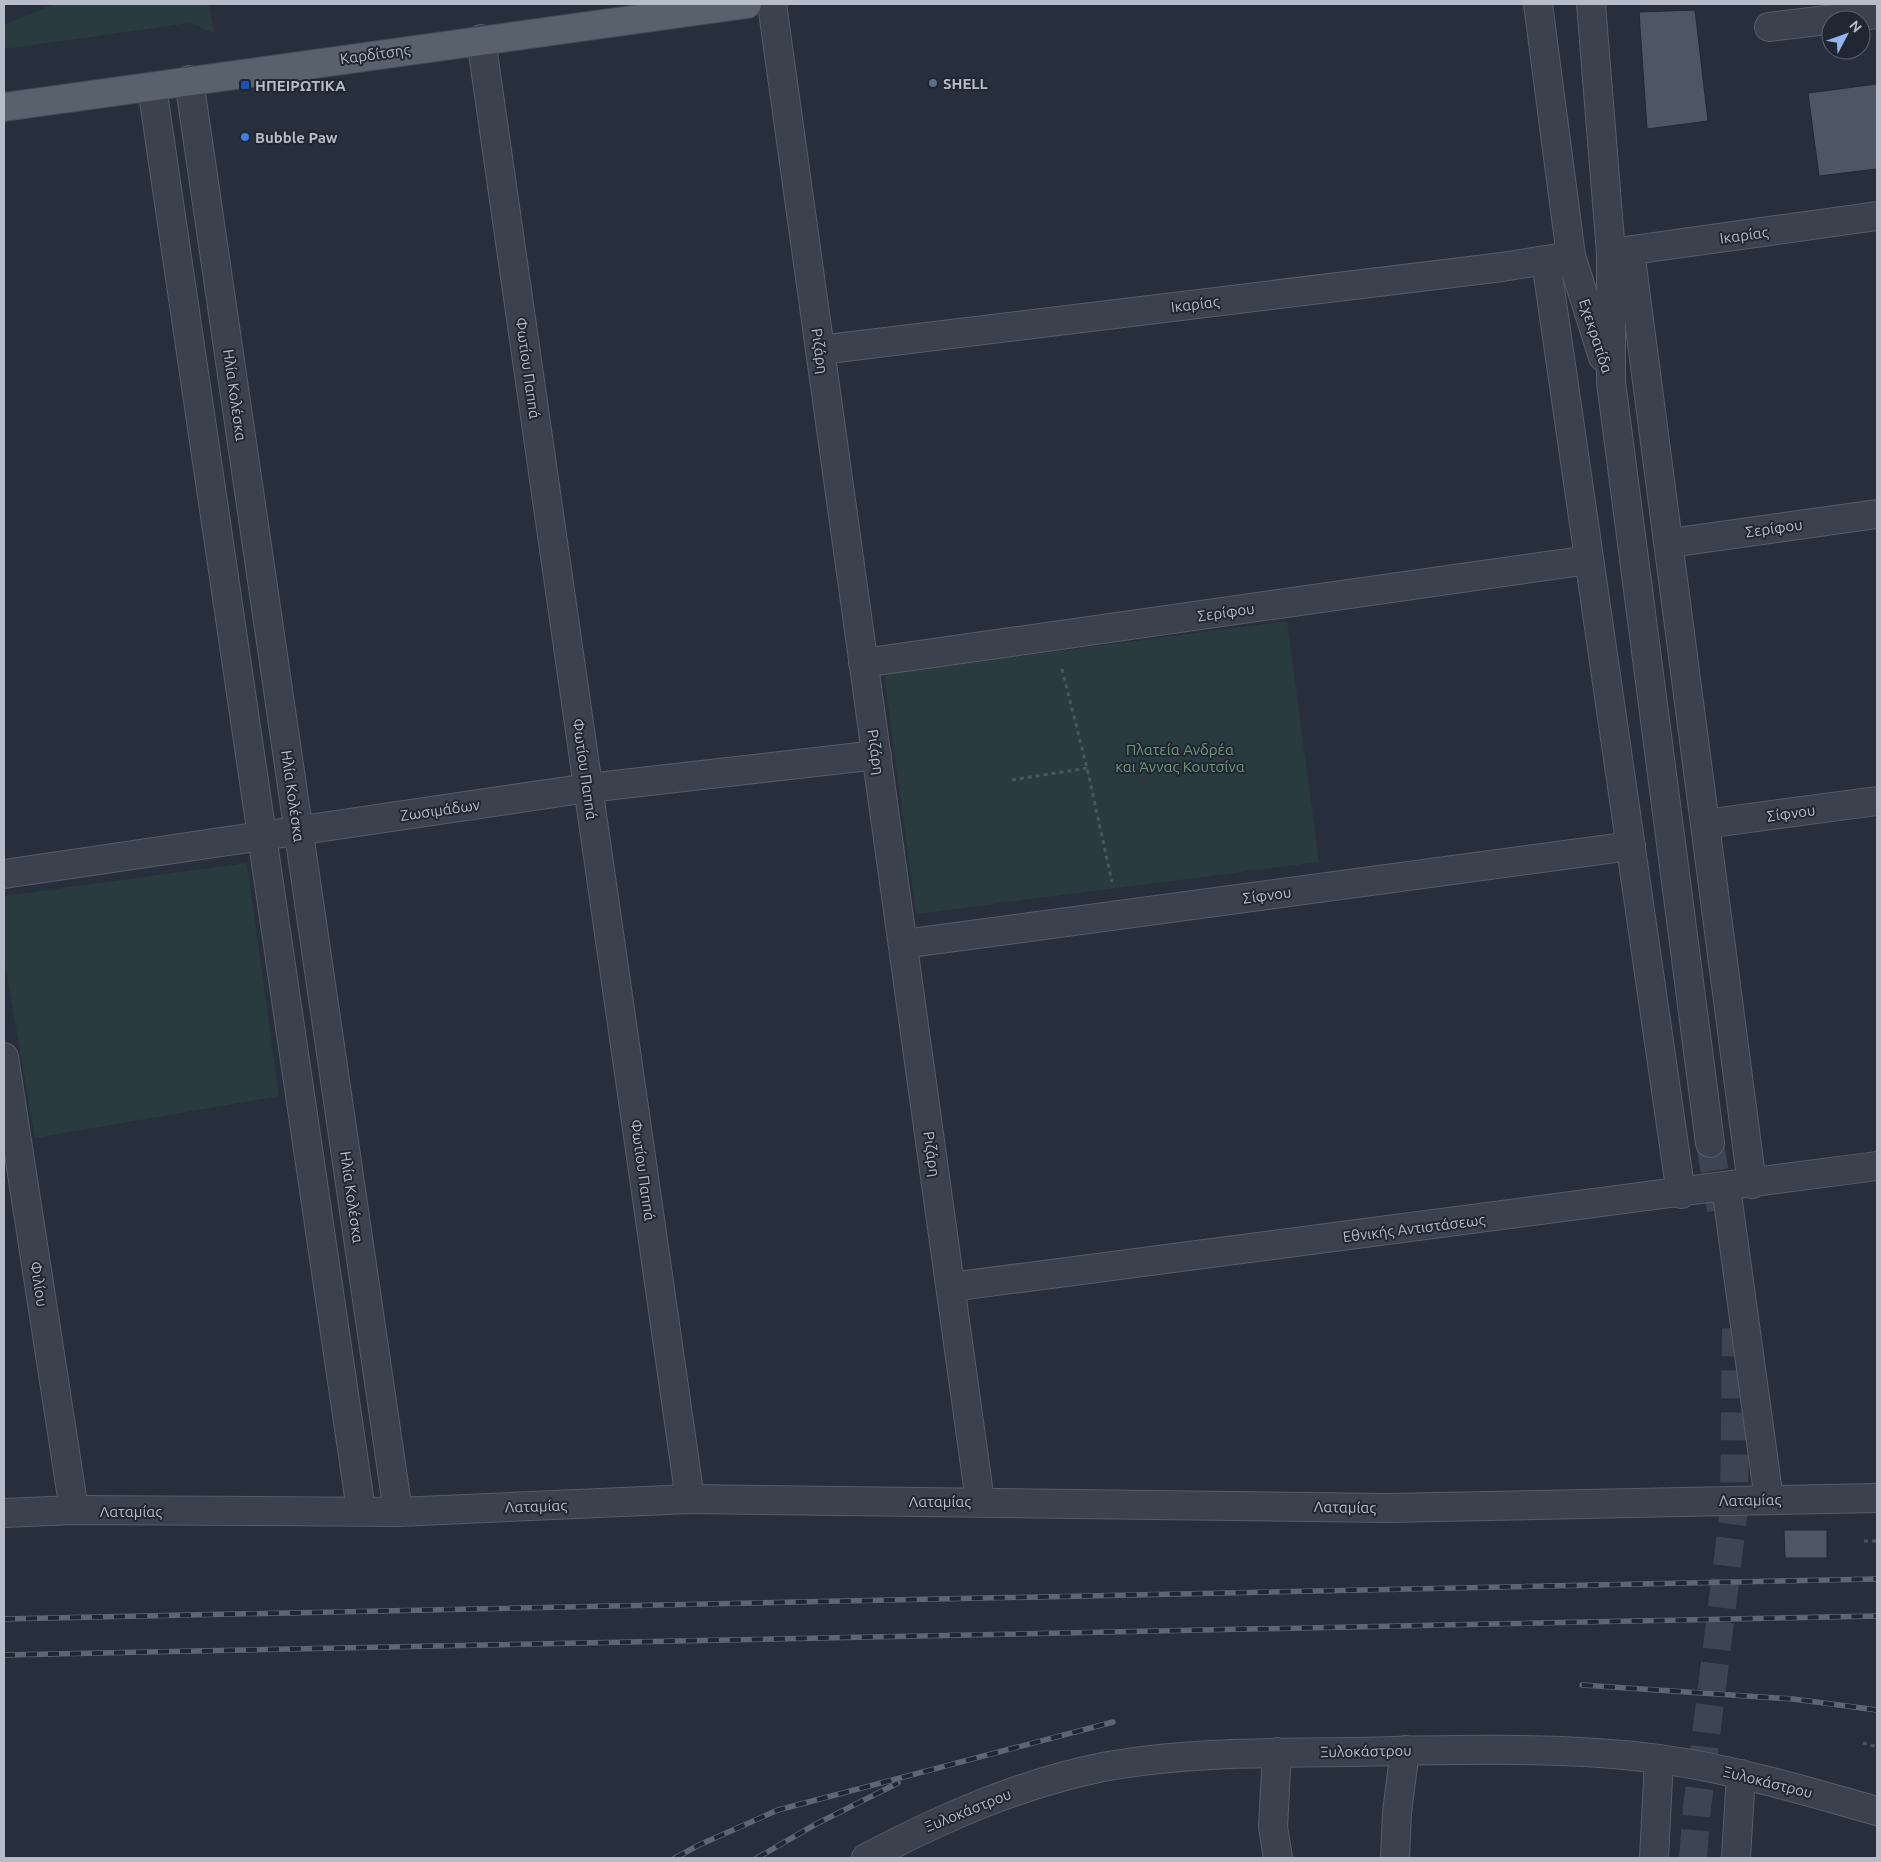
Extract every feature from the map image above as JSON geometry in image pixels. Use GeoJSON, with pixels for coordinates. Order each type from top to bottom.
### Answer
{"type":"FeatureCollection","features":[{"type":"Feature","properties":{"kind":"main road","name":"Καρδίτσης"},"geometry":{"type":"LineString","coordinates":[[4,107],[481,39],[747,4]]}},
{"type":"Feature","properties":{"kind":"street","name":"Ριζάρη"},"geometry":{"type":"LineString","coordinates":[[772,4],[980,1501]]}},
{"type":"Feature","properties":{"kind":"street","name":"Εχεκρατίδα"},"geometry":{"type":"LineString","coordinates":[[1538,4],[1558,258],[1611,382]]}},
{"type":"Feature","properties":{"kind":"street","name":"Εχεκρατίδα"},"geometry":{"type":"LineString","coordinates":[[1591,4],[1621,252],[1611,382]]}},
{"type":"Feature","properties":{"kind":"street"},"geometry":{"type":"LineString","coordinates":[[1769,28],[1877,14]]}},
{"type":"Feature","properties":{"kind":"street","name":"Φωτίου Παππά"},"geometry":{"type":"LineString","coordinates":[[481,39],[690,1499]]}},
{"type":"Feature","properties":{"kind":"street","name":"Ηλία Κολέσκα"},"geometry":{"type":"LineString","coordinates":[[189,80],[398,1512]]}},
{"type":"Feature","properties":{"kind":"street"},"geometry":{"type":"LineString","coordinates":[[152,87],[361,1510]]}},
{"type":"Feature","properties":{"kind":"street","name":"Ικαρίας"},"geometry":{"type":"LineString","coordinates":[[1621,252],[1877,216]]}},
{"type":"Feature","properties":{"kind":"street"},"geometry":{"type":"LineString","coordinates":[[1621,252],[1670,543],[1705,824],[1769,1500]]}},
{"type":"Feature","properties":{"kind":"street","name":"Ικαρίας"},"geometry":{"type":"LineString","coordinates":[[820,350],[1558,258]]}},
{"type":"Feature","properties":{"kind":"street"},"geometry":{"type":"LineString","coordinates":[[1558,258],[1589,560],[1681,1194]]}},
{"type":"Feature","properties":{"kind":"street"},"geometry":{"type":"LineString","coordinates":[[1611,382],[1710,1142]]}},
{"type":"Feature","properties":{"kind":"street","name":"Σερίφου"},"geometry":{"type":"LineString","coordinates":[[1670,543],[1877,514]]}},
{"type":"Feature","properties":{"kind":"street","name":"Σερίφου"},"geometry":{"type":"LineString","coordinates":[[864,663],[1589,560]]}},
{"type":"Feature","properties":{"kind":"street","name":"Ζωσιμάδων"},"geometry":{"type":"LineString","coordinates":[[4,874],[262,838],[588,788],[876,755]]}},
{"type":"Feature","properties":{"kind":"street","name":"Σίφνου"},"geometry":{"type":"LineString","coordinates":[[1705,824],[1877,801]]}},
{"type":"Feature","properties":{"kind":"street","name":"Σίφνου"},"geometry":{"type":"LineString","coordinates":[[903,944],[1631,846]]}},
{"type":"Feature","properties":{"kind":"street","name":"Φιλίου"},"geometry":{"type":"LineString","coordinates":[[4,1057],[74,1510]]}},
{"type":"Feature","properties":{"kind":"street","name":"Εθνικής Αντιστάσεως"},"geometry":{"type":"LineString","coordinates":[[951,1287],[1681,1194],[1877,1166]]}},
{"type":"Feature","properties":{"kind":"street","name":"Λαταμίας"},"geometry":{"type":"LineString","coordinates":[[4,1513],[74,1510],[361,1510],[398,1512],[690,1499],[980,1501],[1388,1508],[1877,1498]]}},
{"type":"Feature","properties":{"kind":"street"},"geometry":{"type":"LineString","coordinates":[[1395,1858],[1405,1750]]}},
{"type":"Feature","properties":{"kind":"street","name":"Ξυλοκάστρου"},"geometry":{"type":"LineString","coordinates":[[866,1858],[915,1832],[973,1806],[1062,1777],[1105,1767],[1158,1760],[1278,1752],[1405,1750],[1585,1753],[1660,1759],[1741,1774],[1877,1810]]}},
{"type":"Feature","properties":{"kind":"street"},"geometry":{"type":"LineString","coordinates":[[1278,1752],[1273,1827],[1278,1858]]}},
{"type":"Feature","properties":{"kind":"street"},"geometry":{"type":"LineString","coordinates":[[1654,1858],[1660,1759]]}},
{"type":"Feature","properties":{"kind":"street"},"geometry":{"type":"LineString","coordinates":[[1736,1858],[1741,1774]]}},
{"type":"Feature","properties":{"kind":"path"},"geometry":{"type":"LineString","coordinates":[[1060,660],[1114,889]]}},
{"type":"Feature","properties":{"kind":"path"},"geometry":{"type":"LineString","coordinates":[[1012,780],[1087,768]]}},
{"type":"Feature","properties":{"kind":"path"},"geometry":{"type":"LineString","coordinates":[[1864,1541],[1877,1541]]}},
{"type":"Feature","properties":{"kind":"path"},"geometry":{"type":"LineString","coordinates":[[1863,1743],[1877,1746]]}},
{"type":"Feature","properties":{"kind":"green space"},"geometry":{"type":"Polygon","coordinates":[[[54,4],[209,4],[214,33],[190,23],[4,49],[4,25],[54,4]]]}},
{"type":"Feature","properties":{"kind":"green space","name":"Πλατεία Ανδρέα και Άννας Κουτσίνα"},"geometry":{"type":"Polygon","coordinates":[[[1287,621],[1319,862],[916,914],[884,674],[1287,621]]]}},
{"type":"Feature","properties":{"kind":"green space"},"geometry":{"type":"Polygon","coordinates":[[[247,863],[279,1096],[35,1138],[4,958],[4,896],[247,863]]]}},
{"type":"Feature","properties":{"kind":"building"},"geometry":{"type":"Polygon","coordinates":[[[1695,10],[1708,121],[1647,129],[1639,12],[1695,10]]]}},
{"type":"Feature","properties":{"kind":"building"},"geometry":{"type":"Polygon","coordinates":[[[1877,84],[1877,169],[1819,176],[1808,93],[1877,84]]]}},
{"type":"Feature","properties":{"kind":"building"},"geometry":{"type":"Polygon","coordinates":[[[1784,1530],[1827,1530],[1827,1558],[1785,1558],[1784,1530]]]}},
{"type":"Feature","properties":{"kind":"tunnel"},"geometry":{"type":"LineString","coordinates":[[1710,1143],[1721,1210]]}},
{"type":"Feature","properties":{"kind":"tunnel"},"geometry":{"type":"LineString","coordinates":[[1693,1858],[1697,1808],[1734,1509],[1736,1322]]}},
{"type":"Feature","properties":{"kind":"railway"},"geometry":{"type":"LineString","coordinates":[[4,1619],[1877,1579]]}},
{"type":"Feature","properties":{"kind":"railway"},"geometry":{"type":"LineString","coordinates":[[4,1655],[1877,1616]]}},
{"type":"Feature","properties":{"kind":"railway"},"geometry":{"type":"LineString","coordinates":[[1582,1685],[1793,1699],[1877,1710]]}},
{"type":"Feature","properties":{"kind":"railway"},"geometry":{"type":"LineString","coordinates":[[675,1858],[699,1845],[778,1810],[1113,1722]]}},
{"type":"Feature","properties":{"kind":"railway"},"geometry":{"type":"LineString","coordinates":[[757,1858],[816,1824],[898,1783]]}},
{"type":"Feature","properties":{"kind":"place","name":"SHELL"},"geometry":{"type":"Point","coordinates":[933,83]}},
{"type":"Feature","properties":{"kind":"place","name":"ΗΠΕΙΡΩΤΙΚΑ"},"geometry":{"type":"Point","coordinates":[245,85]}},
{"type":"Feature","properties":{"kind":"place","name":"Bubble Paw"},"geometry":{"type":"Point","coordinates":[245,137]}}]}
